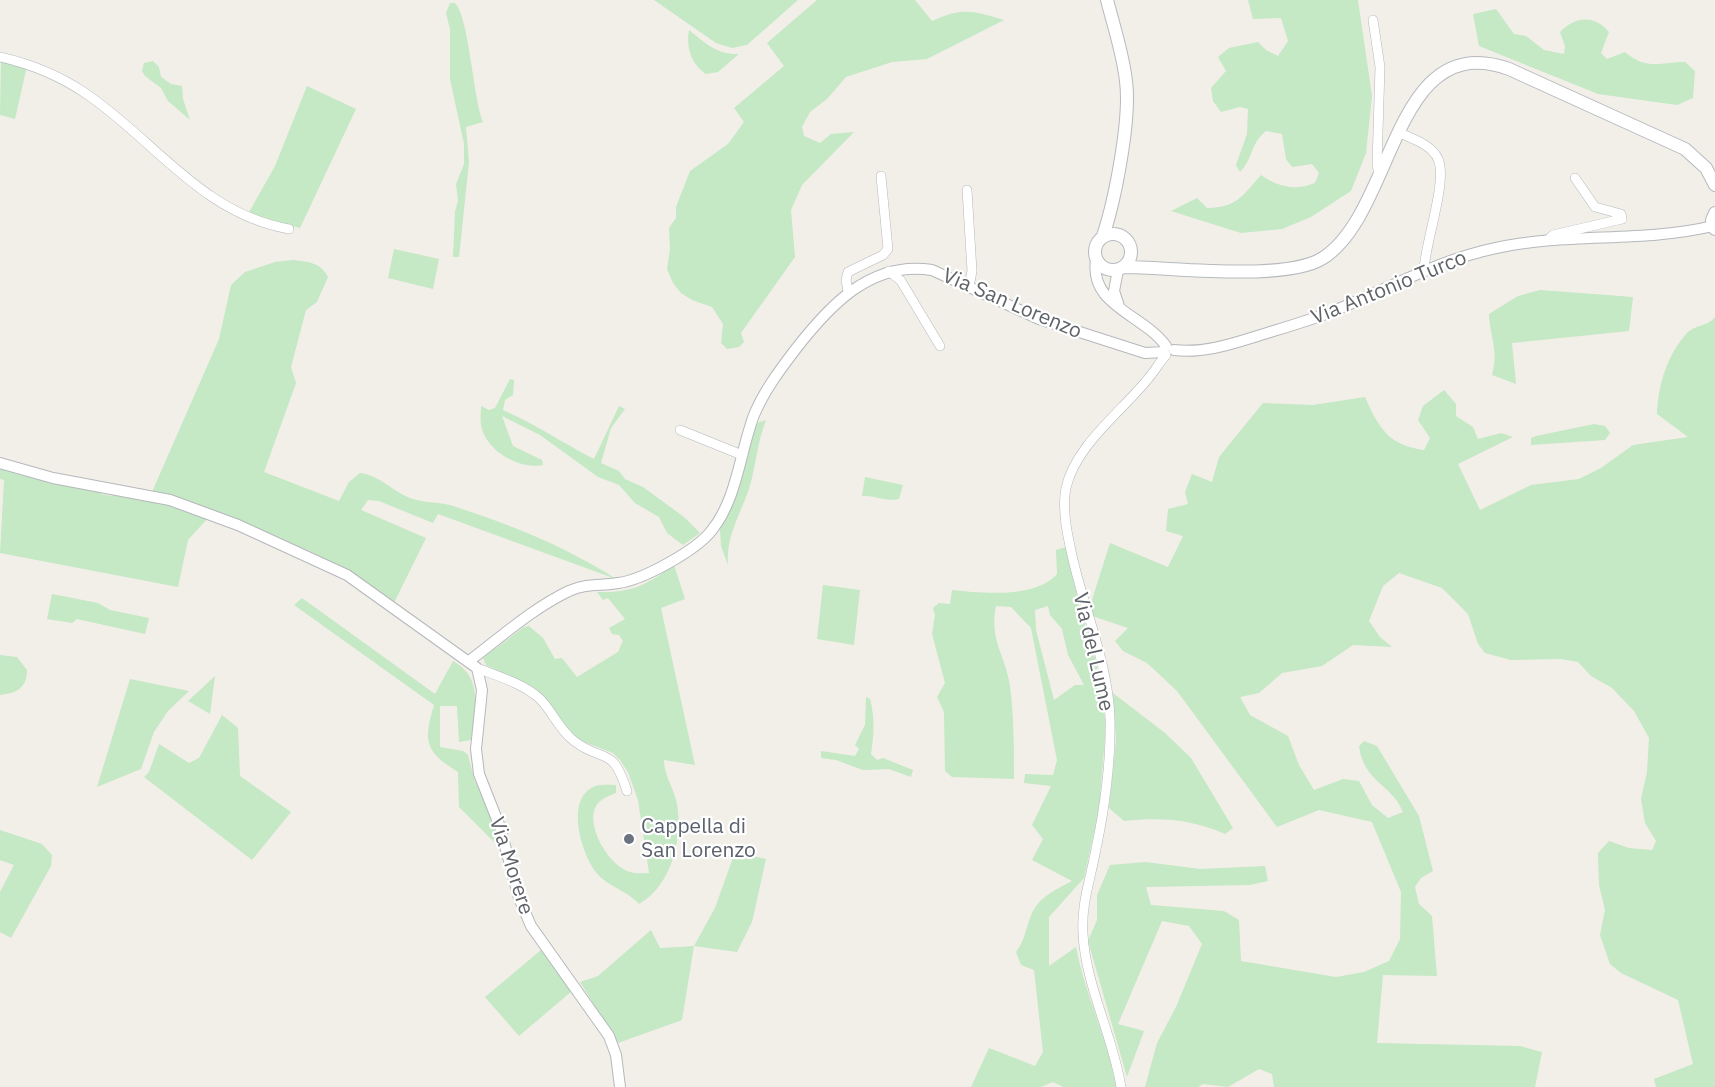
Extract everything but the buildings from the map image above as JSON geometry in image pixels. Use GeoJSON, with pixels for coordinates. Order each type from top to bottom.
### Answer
{"type":"FeatureCollection","features":[{"type":"Feature","properties":{"kind":"main road"},"geometry":{"type":"LineString","coordinates":[[1107,0],[1127,92],[1125,122],[1112,205],[1103,236],[1096,244],[1096,260],[1105,269],[1274,270],[1301,268],[1313,263],[1331,252],[1343,239],[1429,81],[1460,64],[1484,62],[1509,69],[1685,149],[1706,168],[1715,185]]}},
{"type":"Feature","properties":{"kind":"main road"},"geometry":{"type":"LineString","coordinates":[[1112,205],[1120,235],[1131,248],[1146,259],[1170,268]]}},
{"type":"Feature","properties":{"kind":"main road"},"geometry":{"type":"LineString","coordinates":[[1714,228],[1715,213]]}},
{"type":"Feature","properties":{"kind":"main road"},"geometry":{"type":"LineString","coordinates":[[1103,236],[1120,235]]}},
{"type":"Feature","properties":{"kind":"main road"},"geometry":{"type":"LineString","coordinates":[[1121,268],[1131,258],[1131,248]]}},
{"type":"Feature","properties":{"kind":"street"},"geometry":{"type":"LineString","coordinates":[[1373,20],[1380,67],[1377,164],[1379,176]]}},
{"type":"Feature","properties":{"kind":"street"},"geometry":{"type":"LineString","coordinates":[[0,57],[36,67],[89,96],[191,183],[221,204],[252,219],[289,229]]}},
{"type":"Feature","properties":{"kind":"street"},"geometry":{"type":"LineString","coordinates":[[1400,133],[1433,152],[1440,166],[1440,183],[1426,243],[1424,270]]}},
{"type":"Feature","properties":{"kind":"street"},"geometry":{"type":"LineString","coordinates":[[848,291],[846,280],[849,272],[883,255],[888,249],[881,176]]}},
{"type":"Feature","properties":{"kind":"street"},"geometry":{"type":"LineString","coordinates":[[1549,239],[1553,235],[1622,219],[1621,214],[1595,207],[1575,178]]}},
{"type":"Feature","properties":{"kind":"street"},"geometry":{"type":"LineString","coordinates":[[967,190],[972,271],[969,286]]}},
{"type":"Feature","properties":{"kind":"street","name":"Via Antonio Turco"},"geometry":{"type":"LineString","coordinates":[[1167,351],[1203,351],[1288,327],[1336,310],[1424,270],[1497,248],[1549,239],[1666,234],[1714,228]]}},
{"type":"Feature","properties":{"kind":"street"},"geometry":{"type":"LineString","coordinates":[[1096,260],[1097,284],[1108,300],[1154,332],[1167,351]]}},
{"type":"Feature","properties":{"kind":"street","name":"Via San Lorenzo"},"geometry":{"type":"LineString","coordinates":[[473,665],[532,614],[569,591],[586,585],[619,583],[638,578],[702,540],[722,514],[754,417],[769,385],[805,337],[848,291],[889,271],[917,267],[932,270],[1039,320],[1149,354],[1167,351]]}},
{"type":"Feature","properties":{"kind":"street"},"geometry":{"type":"LineString","coordinates":[[1121,268],[1114,291],[1121,309]]}},
{"type":"Feature","properties":{"kind":"street"},"geometry":{"type":"LineString","coordinates":[[889,271],[900,281],[940,346]]}},
{"type":"Feature","properties":{"kind":"street","name":"Via del Lume"},"geometry":{"type":"LineString","coordinates":[[1121,1087],[1118,1065],[1086,956],[1083,933],[1084,904],[1106,792],[1110,718],[1102,670],[1076,580],[1067,535],[1065,491],[1069,476],[1096,435],[1148,379],[1167,351]]}},
{"type":"Feature","properties":{"kind":"street"},"geometry":{"type":"LineString","coordinates":[[680,429],[742,455]]}},
{"type":"Feature","properties":{"kind":"street"},"geometry":{"type":"LineString","coordinates":[[0,463],[53,478],[170,500],[238,525],[347,575],[418,629],[473,665],[509,681],[540,699],[574,741],[604,754],[616,763],[627,791]]}},
{"type":"Feature","properties":{"kind":"street","name":"Via Morere"},"geometry":{"type":"LineString","coordinates":[[473,665],[482,690],[476,748],[479,774],[500,827],[519,898],[531,926],[609,1036],[616,1055],[620,1087]]}},
{"type":"Feature","properties":{"kind":"green space"},"geometry":{"type":"Polygon","coordinates":[[[654,0],[798,0],[747,45],[732,48],[716,43],[654,0]]]}},
{"type":"Feature","properties":{"kind":"green space"},"geometry":{"type":"Polygon","coordinates":[[[817,0],[915,0],[932,21],[960,12],[984,14],[1004,20],[927,59],[892,62],[846,77],[827,99],[810,112],[802,127],[804,136],[820,143],[831,134],[854,132],[802,185],[791,210],[795,257],[741,333],[744,342],[739,347],[727,349],[721,343],[723,324],[712,307],[692,300],[681,293],[673,283],[667,269],[670,249],[669,228],[676,218],[676,207],[690,171],[728,144],[744,122],[734,108],[784,66],[767,43],[817,0]]]}},
{"type":"Feature","properties":{"kind":"green space"},"geometry":{"type":"Polygon","coordinates":[[[1248,0],[1358,0],[1372,96],[1366,153],[1351,191],[1311,217],[1282,229],[1241,233],[1171,211],[1197,198],[1207,208],[1233,203],[1261,175],[1280,185],[1301,187],[1315,183],[1319,173],[1312,164],[1292,167],[1286,159],[1282,134],[1266,131],[1257,140],[1240,172],[1236,165],[1247,134],[1248,109],[1240,107],[1221,112],[1213,101],[1211,88],[1226,71],[1218,57],[1229,48],[1258,42],[1266,50],[1278,56],[1288,41],[1281,18],[1253,19],[1248,0]]]}},
{"type":"Feature","properties":{"kind":"green space"},"geometry":{"type":"Polygon","coordinates":[[[450,3],[455,3],[464,24],[483,122],[466,127],[469,162],[459,257],[453,257],[455,212],[458,201],[456,184],[464,164],[464,144],[450,79],[450,29],[446,13],[450,3]]]}},
{"type":"Feature","properties":{"kind":"green space"},"geometry":{"type":"Polygon","coordinates":[[[1496,9],[1514,34],[1526,36],[1544,50],[1564,54],[1565,46],[1560,32],[1578,21],[1597,22],[1609,32],[1601,53],[1607,59],[1625,52],[1647,64],[1685,62],[1695,71],[1693,98],[1677,105],[1598,94],[1479,46],[1473,14],[1496,9]]]}},
{"type":"Feature","properties":{"kind":"green space"},"geometry":{"type":"Polygon","coordinates":[[[689,30],[706,44],[718,50],[739,54],[718,72],[706,74],[691,55],[688,43],[689,30]]]}},
{"type":"Feature","properties":{"kind":"green space"},"geometry":{"type":"Polygon","coordinates":[[[1,60],[27,66],[15,119],[0,115],[1,60]]]}},
{"type":"Feature","properties":{"kind":"green space"},"geometry":{"type":"Polygon","coordinates":[[[153,61],[159,67],[161,77],[171,84],[182,86],[183,99],[190,120],[168,101],[161,88],[145,76],[142,71],[144,63],[153,61]]]}},
{"type":"Feature","properties":{"kind":"green space"},"geometry":{"type":"Polygon","coordinates":[[[307,86],[356,109],[300,228],[248,214],[275,166],[307,86]]]}},
{"type":"Feature","properties":{"kind":"green space"},"geometry":{"type":"Polygon","coordinates":[[[394,249],[439,259],[433,289],[388,278],[394,249]]]}},
{"type":"Feature","properties":{"kind":"green space"},"geometry":{"type":"Polygon","coordinates":[[[293,260],[318,266],[328,277],[317,302],[306,310],[291,367],[296,383],[264,472],[339,501],[349,482],[360,473],[367,474],[413,499],[453,506],[537,537],[616,579],[438,514],[433,523],[379,501],[368,500],[361,510],[426,538],[393,605],[314,553],[192,503],[152,492],[219,339],[231,285],[245,272],[275,262],[293,260]]]}},
{"type":"Feature","properties":{"kind":"green space"},"geometry":{"type":"Polygon","coordinates":[[[1540,290],[1633,297],[1629,331],[1512,343],[1516,384],[1492,375],[1495,359],[1489,314],[1518,296],[1540,290]]]}},
{"type":"Feature","properties":{"kind":"green space"},"geometry":{"type":"Polygon","coordinates":[[[1715,317],[1715,1087],[1656,1087],[1654,1079],[1693,1064],[1678,1000],[1621,973],[1610,964],[1600,935],[1605,910],[1599,885],[1598,853],[1609,841],[1629,848],[1652,850],[1656,841],[1645,823],[1641,799],[1647,772],[1649,738],[1634,711],[1612,688],[1591,676],[1578,662],[1561,659],[1511,660],[1485,653],[1478,644],[1468,614],[1442,588],[1399,573],[1383,586],[1369,621],[1380,637],[1392,647],[1353,645],[1322,666],[1282,673],[1259,693],[1240,697],[1250,715],[1288,736],[1299,765],[1314,790],[1343,779],[1359,781],[1372,805],[1388,818],[1403,812],[1398,802],[1366,768],[1359,746],[1364,741],[1377,746],[1419,816],[1433,871],[1421,878],[1415,887],[1419,904],[1432,916],[1437,976],[1383,975],[1377,1043],[1520,1046],[1542,1052],[1535,1087],[1274,1087],[1272,1074],[1259,1069],[1228,1087],[1203,1084],[1198,1087],[1145,1087],[1157,1043],[1176,1007],[1202,944],[1189,926],[1162,921],[1118,1024],[1144,1031],[1127,1077],[1088,941],[1097,920],[1097,895],[1110,865],[1146,862],[1200,869],[1265,866],[1268,881],[1250,885],[1146,887],[1151,905],[1224,911],[1239,920],[1241,961],[1336,977],[1364,972],[1389,961],[1400,939],[1401,892],[1372,822],[1319,810],[1277,827],[1177,691],[1147,663],[1123,651],[1115,641],[1128,628],[1092,616],[1090,606],[1110,543],[1168,567],[1183,536],[1166,531],[1168,509],[1188,504],[1185,492],[1192,474],[1212,482],[1219,457],[1263,403],[1313,405],[1365,397],[1375,418],[1386,433],[1402,444],[1424,450],[1430,438],[1418,420],[1423,406],[1444,390],[1456,404],[1456,416],[1473,427],[1478,439],[1501,433],[1513,437],[1458,464],[1480,510],[1531,485],[1579,479],[1601,468],[1633,445],[1688,437],[1657,414],[1659,392],[1669,361],[1680,342],[1693,328],[1715,317]]]}},
{"type":"Feature","properties":{"kind":"green space"},"geometry":{"type":"Polygon","coordinates":[[[510,379],[514,380],[513,395],[505,400],[503,410],[594,459],[619,406],[625,409],[611,428],[601,463],[619,471],[625,479],[643,487],[684,517],[700,533],[683,545],[667,533],[659,517],[635,503],[619,485],[598,477],[540,435],[502,416],[513,446],[542,460],[543,465],[534,466],[514,461],[496,450],[484,434],[481,423],[481,406],[489,410],[495,408],[510,379]]]}},
{"type":"Feature","properties":{"kind":"green space"},"geometry":{"type":"Polygon","coordinates":[[[766,420],[749,489],[731,535],[728,565],[721,546],[720,530],[733,498],[757,423],[766,420]]]}},
{"type":"Feature","properties":{"kind":"green space"},"geometry":{"type":"Polygon","coordinates":[[[1594,424],[1605,426],[1610,433],[1605,440],[1531,445],[1531,438],[1536,436],[1594,424]]]}},
{"type":"Feature","properties":{"kind":"green space"},"geometry":{"type":"Polygon","coordinates":[[[0,467],[98,490],[101,494],[111,496],[114,492],[159,501],[208,518],[188,540],[178,587],[0,553],[4,480],[0,479],[0,467]]]}},
{"type":"Feature","properties":{"kind":"green space"},"geometry":{"type":"Polygon","coordinates":[[[865,477],[903,485],[899,499],[862,496],[865,477]]]}},
{"type":"Feature","properties":{"kind":"green space"},"geometry":{"type":"Polygon","coordinates":[[[1066,547],[1079,604],[1096,662],[1106,725],[1099,810],[1084,878],[1049,917],[1049,966],[1076,947],[1108,1052],[1116,1087],[1063,1087],[1053,1082],[1041,1087],[971,1087],[989,1048],[1035,1066],[1043,1052],[1034,970],[1021,965],[1016,952],[1036,906],[1050,893],[1072,881],[1032,860],[1043,839],[1032,825],[1051,786],[1024,783],[1025,774],[1053,775],[1057,760],[1031,628],[1011,607],[996,606],[994,618],[996,638],[1010,686],[1014,732],[1014,779],[952,777],[945,771],[944,712],[937,697],[945,683],[932,634],[935,615],[933,608],[939,603],[950,604],[952,590],[993,593],[1022,591],[1047,582],[1057,574],[1056,550],[1066,547]],[[1048,606],[1035,610],[1036,630],[1054,700],[1075,685],[1084,685],[1068,655],[1062,629],[1050,615],[1048,606]]]}},
{"type":"Feature","properties":{"kind":"green space"},"geometry":{"type":"Polygon","coordinates":[[[674,565],[685,599],[661,608],[695,765],[664,760],[677,804],[676,847],[667,874],[650,896],[639,904],[629,895],[605,881],[595,871],[585,852],[579,828],[578,815],[585,794],[595,786],[616,785],[616,793],[596,806],[593,814],[596,834],[607,854],[622,868],[632,873],[649,873],[638,800],[628,772],[613,753],[579,740],[571,733],[536,689],[486,665],[483,658],[524,627],[529,626],[543,638],[555,659],[562,658],[577,677],[618,652],[623,641],[619,635],[612,634],[609,628],[625,619],[608,598],[603,600],[597,592],[630,589],[655,578],[674,565]]]}},
{"type":"Feature","properties":{"kind":"green space"},"geometry":{"type":"Polygon","coordinates":[[[823,585],[860,590],[854,645],[817,639],[823,585]]]}},
{"type":"Feature","properties":{"kind":"green space"},"geometry":{"type":"Polygon","coordinates":[[[52,594],[98,603],[110,610],[149,618],[145,634],[77,619],[72,623],[47,619],[52,594]]]}},
{"type":"Feature","properties":{"kind":"green space"},"geometry":{"type":"Polygon","coordinates":[[[302,598],[435,694],[453,661],[463,668],[469,676],[475,696],[471,740],[459,742],[457,706],[440,706],[440,747],[463,751],[468,755],[475,782],[486,800],[499,847],[459,807],[458,772],[433,752],[428,737],[428,728],[434,705],[294,605],[302,598]]]}},
{"type":"Feature","properties":{"kind":"green space"},"geometry":{"type":"Polygon","coordinates":[[[0,655],[17,657],[27,670],[27,676],[20,689],[0,695],[0,655]]]}},
{"type":"Feature","properties":{"kind":"green space"},"geometry":{"type":"Polygon","coordinates":[[[215,676],[210,714],[188,701],[215,676]]]}},
{"type":"Feature","properties":{"kind":"green space"},"geometry":{"type":"Polygon","coordinates":[[[130,679],[189,691],[168,711],[154,732],[141,769],[97,787],[130,679]]]}},
{"type":"Feature","properties":{"kind":"green space"},"geometry":{"type":"Polygon","coordinates":[[[1113,693],[1165,733],[1191,758],[1233,828],[1225,834],[1176,820],[1124,821],[1109,808],[1116,741],[1113,693]]]}},
{"type":"Feature","properties":{"kind":"green space"},"geometry":{"type":"Polygon","coordinates":[[[866,697],[870,699],[872,706],[871,754],[877,760],[883,758],[913,770],[911,777],[889,769],[863,770],[836,760],[821,758],[821,751],[855,756],[859,749],[855,745],[865,725],[866,697]]]}},
{"type":"Feature","properties":{"kind":"green space"},"geometry":{"type":"Polygon","coordinates":[[[222,715],[238,728],[240,776],[291,812],[252,860],[144,777],[149,772],[159,744],[189,763],[199,758],[222,715]]]}},
{"type":"Feature","properties":{"kind":"green space"},"geometry":{"type":"Polygon","coordinates":[[[0,830],[42,844],[52,855],[51,866],[11,938],[0,932],[0,892],[14,865],[0,860],[0,830]]]}},
{"type":"Feature","properties":{"kind":"green space"},"geometry":{"type":"Polygon","coordinates":[[[735,852],[766,859],[752,922],[737,952],[694,946],[715,908],[735,852]]]}},
{"type":"Feature","properties":{"kind":"green space"},"geometry":{"type":"Polygon","coordinates":[[[651,930],[660,948],[694,946],[682,1020],[618,1043],[580,982],[598,976],[651,930]]]}},
{"type":"Feature","properties":{"kind":"green space"},"geometry":{"type":"Polygon","coordinates":[[[541,950],[572,991],[519,1036],[485,997],[541,950]]]}},
{"type":"Feature","properties":{"kind":"place","name":"Cappella di San Lorenzo"},"geometry":{"type":"Point","coordinates":[629,839]}}]}
